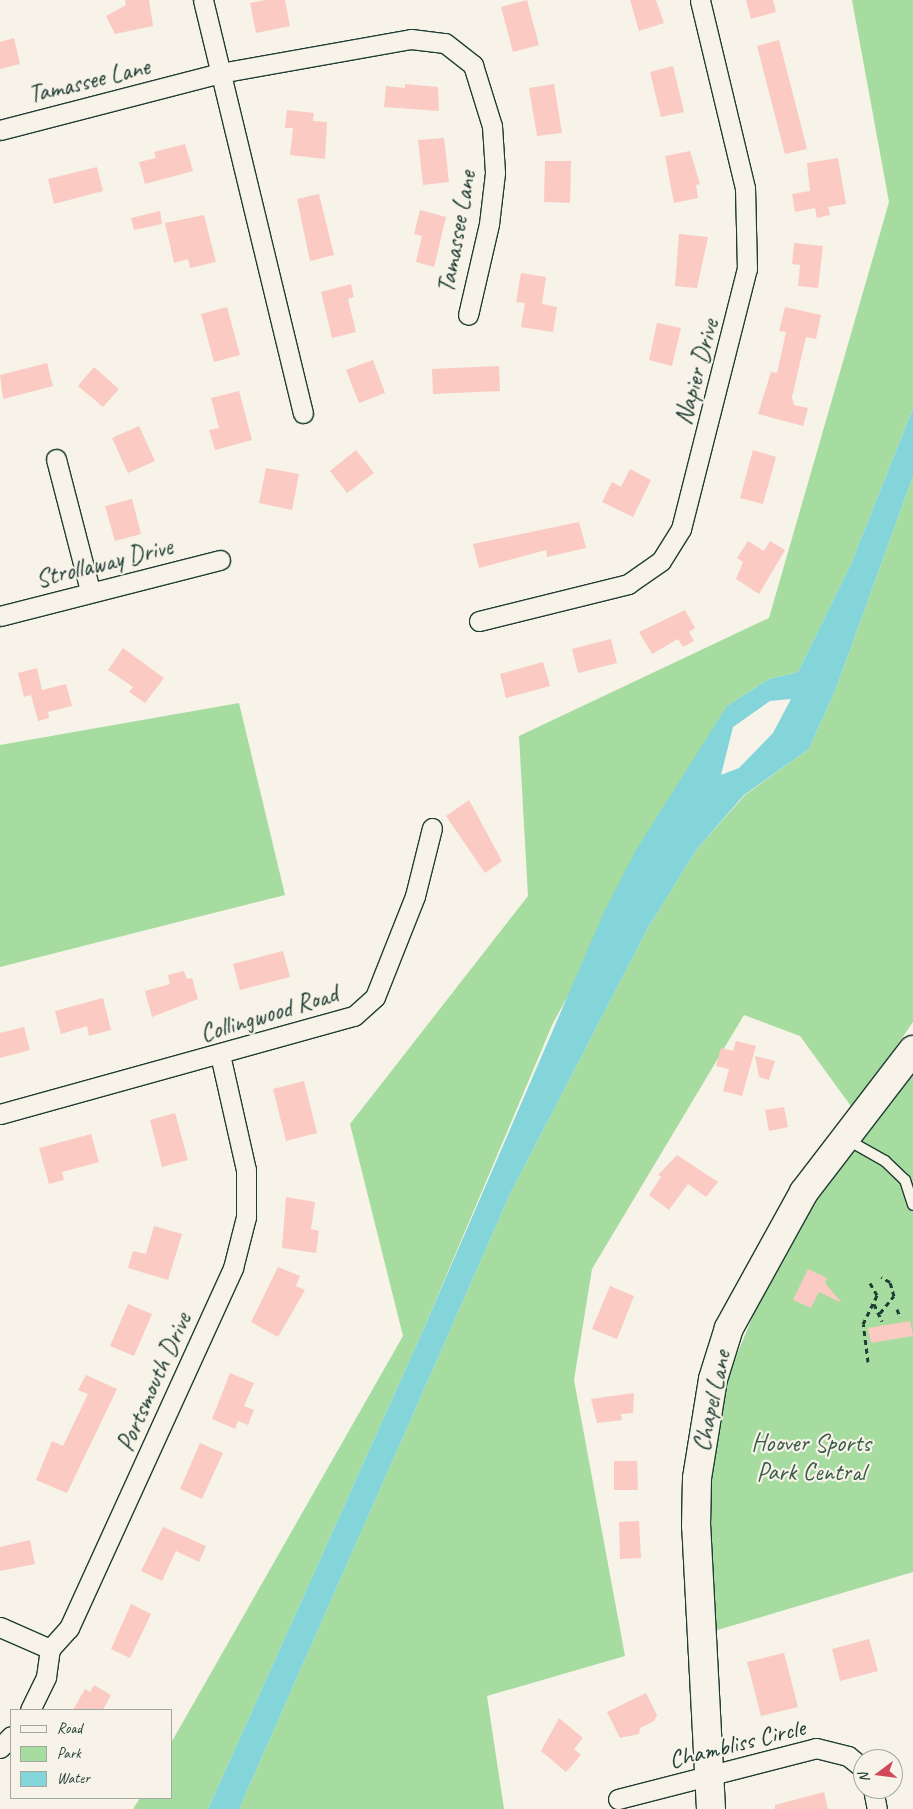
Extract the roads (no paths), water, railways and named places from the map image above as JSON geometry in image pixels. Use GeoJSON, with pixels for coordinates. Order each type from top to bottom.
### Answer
{"type":"FeatureCollection","features":[{"type":"Feature","properties":{"kind":"street"},"geometry":{"type":"LineString","coordinates":[[203,0],[303,413]]}},
{"type":"Feature","properties":{"kind":"street","name":"Napier Drive"},"geometry":{"type":"LineString","coordinates":[[479,621],[628,584],[661,560],[680,528],[747,269],[745,188],[700,0]]}},
{"type":"Feature","properties":{"kind":"street","name":"Tamassee Lane"},"geometry":{"type":"LineString","coordinates":[[0,130],[220,73],[411,39],[445,43],[468,60],[485,93],[495,173],[468,315]]}},
{"type":"Feature","properties":{"kind":"street"},"geometry":{"type":"LineString","coordinates":[[56,459],[90,590]]}},
{"type":"Feature","properties":{"kind":"street","name":"Strollaway Drive"},"geometry":{"type":"LineString","coordinates":[[0,616],[90,590],[220,560]]}},
{"type":"Feature","properties":{"kind":"street","name":"Collingwood Road"},"geometry":{"type":"LineString","coordinates":[[0,1114],[220,1055],[354,1016],[375,997],[415,896],[432,828]]}},
{"type":"Feature","properties":{"kind":"street","name":"Chapel Lane"},"geometry":{"type":"LineString","coordinates":[[711,1809],[696,1526],[697,1478],[713,1379],[729,1328],[765,1258],[804,1192],[913,1050]]}},
{"type":"Feature","properties":{"kind":"street","name":"Portsmouth Drive"},"geometry":{"type":"LineString","coordinates":[[50,1648],[69,1628],[233,1268],[246,1217],[246,1170],[220,1055]]}},
{"type":"Feature","properties":{"kind":"street"},"geometry":{"type":"LineString","coordinates":[[0,1627],[50,1648],[46,1677],[30,1709]]}},
{"type":"Feature","properties":{"kind":"street"},"geometry":{"type":"LineString","coordinates":[[0,1748],[10,1737]]}},
{"type":"Feature","properties":{"kind":"street","name":"Chambliss Circle"},"geometry":{"type":"LineString","coordinates":[[618,1799],[816,1748],[848,1756],[853,1760]]}},
{"type":"Feature","properties":{"kind":"lane"},"geometry":{"type":"LineString","coordinates":[[845,1139],[885,1161],[905,1180],[913,1205]]}},
{"type":"Feature","properties":{"kind":"water"},"geometry":{"type":"Polygon","coordinates":[[[913,408],[913,476],[837,686],[809,749],[744,795],[697,849],[649,926],[511,1192],[239,1809],[208,1809],[425,1326],[604,912],[636,850],[727,706],[769,679],[798,672],[851,564],[913,408]],[[791,699],[770,701],[733,727],[721,775],[739,768],[773,733],[791,699]]]}},
{"type":"Feature","properties":{"kind":"park label","name":"Hoover Sports Park Central"},"geometry":{"type":"Point","coordinates":[811,1458]}}]}
